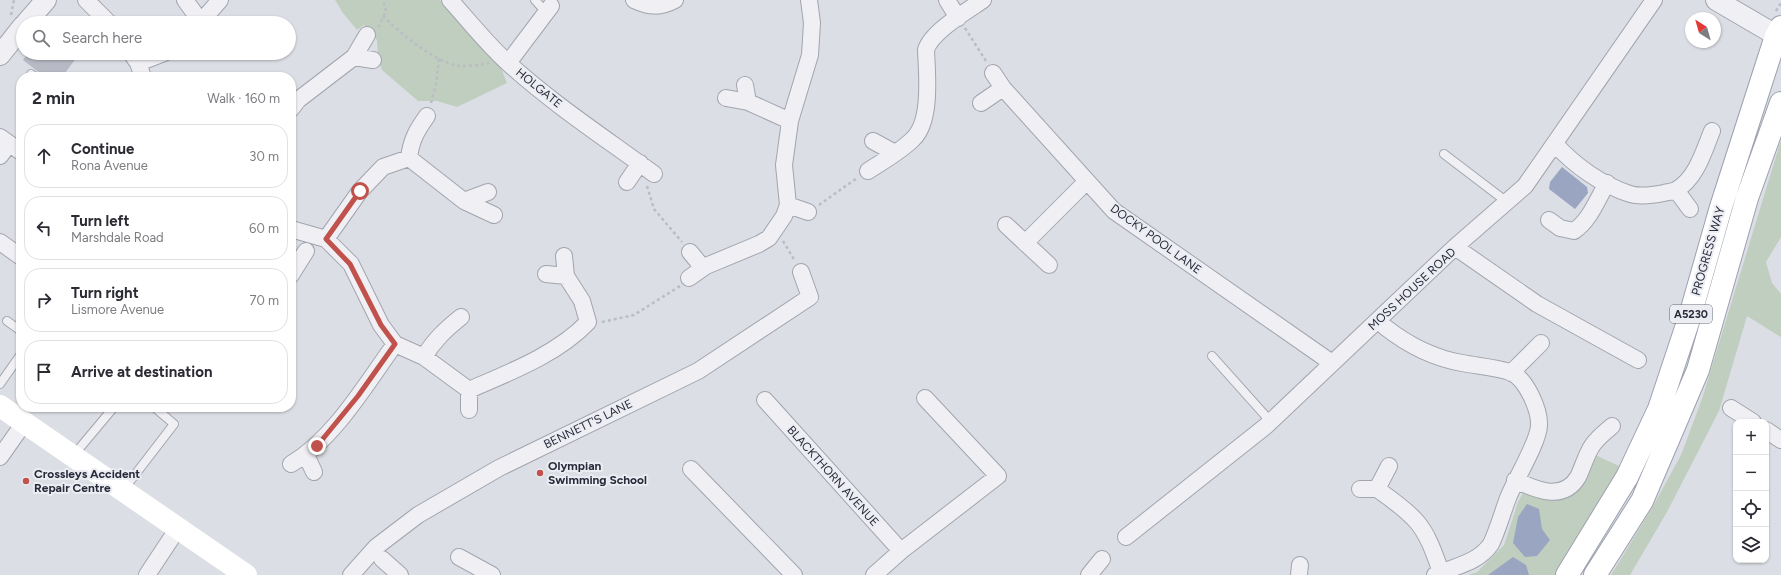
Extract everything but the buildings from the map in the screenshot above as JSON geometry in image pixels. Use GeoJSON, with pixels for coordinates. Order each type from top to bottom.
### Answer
{"type":"FeatureCollection","features":[{"type":"Feature","properties":{"kind":"main road","name":"PROGRESS WAY"},"geometry":{"type":"LineString","coordinates":[[1567,575],[1627,477],[1659,409],[1690,316],[1721,207],[1780,34]]}},
{"type":"Feature","properties":{"kind":"main road","name":"PROGRESS WAY"},"geometry":{"type":"LineString","coordinates":[[1595,575],[1642,501],[1698,370],[1747,198],[1781,103]]}},
{"type":"Feature","properties":{"kind":"main road"},"geometry":{"type":"LineString","coordinates":[[0,406],[246,575]]}},
{"type":"Feature","properties":{"kind":"street"},"geometry":{"type":"LineString","coordinates":[[32,16],[46,0]]}},
{"type":"Feature","properties":{"kind":"street"},"geometry":{"type":"LineString","coordinates":[[86,0],[102,16]]}},
{"type":"Feature","properties":{"kind":"street"},"geometry":{"type":"LineString","coordinates":[[185,0],[196,16]]}},
{"type":"Feature","properties":{"kind":"street"},"geometry":{"type":"LineString","coordinates":[[205,16],[220,0]]}},
{"type":"Feature","properties":{"kind":"street","name":"HOLGATE"},"geometry":{"type":"LineString","coordinates":[[450,0],[506,62],[568,112],[654,174]]}},
{"type":"Feature","properties":{"kind":"street"},"geometry":{"type":"LineString","coordinates":[[634,0],[648,6],[664,6],[675,0]]}},
{"type":"Feature","properties":{"kind":"street"},"geometry":{"type":"LineString","coordinates":[[689,278],[702,268],[770,238],[784,216],[788,205],[784,165],[790,121],[810,55],[812,24],[809,0]]}},
{"type":"Feature","properties":{"kind":"street"},"geometry":{"type":"LineString","coordinates":[[947,0],[958,18]]}},
{"type":"Feature","properties":{"kind":"street"},"geometry":{"type":"LineString","coordinates":[[868,171],[914,139],[920,131],[928,86],[927,45],[938,34],[983,0]]}},
{"type":"Feature","properties":{"kind":"street","name":"MOSS HOUSE ROAD"},"geometry":{"type":"LineString","coordinates":[[1126,537],[1271,422],[1455,248],[1525,186],[1654,0]]}},
{"type":"Feature","properties":{"kind":"street"},"geometry":{"type":"LineString","coordinates":[[1716,0],[1780,34]]}},
{"type":"Feature","properties":{"kind":"street"},"geometry":{"type":"LineString","coordinates":[[506,62],[548,9]]}},
{"type":"Feature","properties":{"kind":"street"},"geometry":{"type":"LineString","coordinates":[[0,54],[16,35]]}},
{"type":"Feature","properties":{"kind":"street"},"geometry":{"type":"LineString","coordinates":[[296,103],[354,57],[367,35]]}},
{"type":"Feature","properties":{"kind":"street"},"geometry":{"type":"LineString","coordinates":[[354,57],[373,60]]}},
{"type":"Feature","properties":{"kind":"street"},"geometry":{"type":"LineString","coordinates":[[137,64],[147,60]]}},
{"type":"Feature","properties":{"kind":"street","name":"DOCKY POOL LANE"},"geometry":{"type":"LineString","coordinates":[[993,73],[1002,88],[1114,211],[1332,363]]}},
{"type":"Feature","properties":{"kind":"street"},"geometry":{"type":"LineString","coordinates":[[745,85],[748,102]]}},
{"type":"Feature","properties":{"kind":"street"},"geometry":{"type":"LineString","coordinates":[[981,103],[1002,88]]}},
{"type":"Feature","properties":{"kind":"street"},"geometry":{"type":"LineString","coordinates":[[726,98],[748,102],[790,121]]}},
{"type":"Feature","properties":{"kind":"street"},"geometry":{"type":"LineString","coordinates":[[409,158],[410,144],[414,133],[427,116]]}},
{"type":"Feature","properties":{"kind":"street"},"geometry":{"type":"LineString","coordinates":[[1555,144],[1579,167],[1607,183],[1632,195],[1654,195],[1676,190],[1690,178],[1701,160],[1712,131]]}},
{"type":"Feature","properties":{"kind":"street"},"geometry":{"type":"LineString","coordinates":[[873,141],[895,153]]}},
{"type":"Feature","properties":{"kind":"street"},"geometry":{"type":"LineString","coordinates":[[409,158],[464,201],[494,215]]}},
{"type":"Feature","properties":{"kind":"street"},"geometry":{"type":"LineString","coordinates":[[326,239],[360,191],[382,166],[409,158]]}},
{"type":"Feature","properties":{"kind":"street"},"geometry":{"type":"LineString","coordinates":[[627,182],[640,163]]}},
{"type":"Feature","properties":{"kind":"street"},"geometry":{"type":"LineString","coordinates":[[1025,243],[1086,182]]}},
{"type":"Feature","properties":{"kind":"street"},"geometry":{"type":"LineString","coordinates":[[1549,220],[1560,228],[1574,231],[1587,219],[1607,183]]}},
{"type":"Feature","properties":{"kind":"street"},"geometry":{"type":"LineString","coordinates":[[1676,190],[1690,209]]}},
{"type":"Feature","properties":{"kind":"street"},"geometry":{"type":"LineString","coordinates":[[464,201],[488,192]]}},
{"type":"Feature","properties":{"kind":"street"},"geometry":{"type":"LineString","coordinates":[[788,205],[808,212]]}},
{"type":"Feature","properties":{"kind":"street"},"geometry":{"type":"LineString","coordinates":[[1006,225],[1049,265]]}},
{"type":"Feature","properties":{"kind":"street"},"geometry":{"type":"LineString","coordinates":[[296,230],[326,239],[350,264],[381,325],[395,344],[424,357],[468,390]]}},
{"type":"Feature","properties":{"kind":"street"},"geometry":{"type":"LineString","coordinates":[[0,242],[16,249]]}},
{"type":"Feature","properties":{"kind":"street"},"geometry":{"type":"LineString","coordinates":[[1455,248],[1537,304],[1638,360]]}},
{"type":"Feature","properties":{"kind":"street"},"geometry":{"type":"LineString","coordinates":[[296,267],[306,251]]}},
{"type":"Feature","properties":{"kind":"street"},"geometry":{"type":"LineString","coordinates":[[690,252],[702,268]]}},
{"type":"Feature","properties":{"kind":"street"},"geometry":{"type":"LineString","coordinates":[[468,390],[541,357],[579,331],[588,322],[582,301],[566,276],[564,256]]}},
{"type":"Feature","properties":{"kind":"street","name":"BENNETT'S LANE"},"geometry":{"type":"LineString","coordinates":[[351,575],[376,547],[418,515],[499,468],[698,371],[810,297],[801,272]]}},
{"type":"Feature","properties":{"kind":"street"},"geometry":{"type":"LineString","coordinates":[[546,274],[566,276]]}},
{"type":"Feature","properties":{"kind":"street"},"geometry":{"type":"LineString","coordinates":[[424,357],[431,344],[444,330],[461,318]]}},
{"type":"Feature","properties":{"kind":"street"},"geometry":{"type":"LineString","coordinates":[[1360,489],[1377,489],[1396,502],[1418,523],[1428,540],[1438,574],[1470,561],[1486,552],[1497,532],[1516,480],[1538,435],[1540,425],[1535,403],[1528,390],[1511,373],[1438,356],[1415,348],[1385,327]]}},
{"type":"Feature","properties":{"kind":"street"},"geometry":{"type":"LineString","coordinates":[[1511,373],[1541,343]]}},
{"type":"Feature","properties":{"kind":"street"},"geometry":{"type":"LineString","coordinates":[[291,464],[317,446],[358,396],[395,344]]}},
{"type":"Feature","properties":{"kind":"street"},"geometry":{"type":"LineString","coordinates":[[468,390],[469,410]]}},
{"type":"Feature","properties":{"kind":"street"},"geometry":{"type":"LineString","coordinates":[[874,575],[901,551],[998,476],[925,398]]}},
{"type":"Feature","properties":{"kind":"street","name":"BLACKTHORN AVENUE"},"geometry":{"type":"LineString","coordinates":[[765,400],[901,551]]}},
{"type":"Feature","properties":{"kind":"street"},"geometry":{"type":"LineString","coordinates":[[1731,408],[1748,419]]}},
{"type":"Feature","properties":{"kind":"street"},"geometry":{"type":"LineString","coordinates":[[0,457],[24,423]]}},
{"type":"Feature","properties":{"kind":"street"},"geometry":{"type":"LineString","coordinates":[[1516,480],[1543,491],[1557,493],[1565,490],[1577,477],[1592,445],[1612,426]]}},
{"type":"Feature","properties":{"kind":"street"},"geometry":{"type":"LineString","coordinates":[[1769,432],[1781,440]]}},
{"type":"Feature","properties":{"kind":"street"},"geometry":{"type":"LineString","coordinates":[[306,455],[314,472]]}},
{"type":"Feature","properties":{"kind":"street"},"geometry":{"type":"LineString","coordinates":[[1377,489],[1389,466]]}},
{"type":"Feature","properties":{"kind":"street"},"geometry":{"type":"LineString","coordinates":[[691,469],[794,575]]}},
{"type":"Feature","properties":{"kind":"street"},"geometry":{"type":"LineString","coordinates":[[147,575],[178,528]]}},
{"type":"Feature","properties":{"kind":"street"},"geometry":{"type":"LineString","coordinates":[[459,557],[492,575]]}},
{"type":"Feature","properties":{"kind":"street"},"geometry":{"type":"LineString","coordinates":[[382,559],[400,575]]}},
{"type":"Feature","properties":{"kind":"street"},"geometry":{"type":"LineString","coordinates":[[1089,575],[1102,559]]}},
{"type":"Feature","properties":{"kind":"lane"},"geometry":{"type":"LineString","coordinates":[[535,0],[548,9]]}},
{"type":"Feature","properties":{"kind":"lane"},"geometry":{"type":"LineString","coordinates":[[1444,154],[1507,202]]}},
{"type":"Feature","properties":{"kind":"lane"},"geometry":{"type":"LineString","coordinates":[[7,321],[16,327]]}},
{"type":"Feature","properties":{"kind":"lane"},"geometry":{"type":"LineString","coordinates":[[1212,356],[1271,422]]}},
{"type":"Feature","properties":{"kind":"lane"},"geometry":{"type":"LineString","coordinates":[[0,384],[16,361]]}},
{"type":"Feature","properties":{"kind":"lane"},"geometry":{"type":"LineString","coordinates":[[73,456],[110,412]]}},
{"type":"Feature","properties":{"kind":"lane"},"geometry":{"type":"LineString","coordinates":[[123,490],[174,424],[160,412]]}},
{"type":"Feature","properties":{"kind":"path"},"geometry":{"type":"LineString","coordinates":[[367,35],[377,28],[386,11],[383,0]]}},
{"type":"Feature","properties":{"kind":"path"},"geometry":{"type":"LineString","coordinates":[[383,16],[400,32],[439,58],[459,66],[506,62]]}},
{"type":"Feature","properties":{"kind":"path"},"geometry":{"type":"LineString","coordinates":[[958,18],[993,73]]}},
{"type":"Feature","properties":{"kind":"path"},"geometry":{"type":"LineString","coordinates":[[427,116],[436,84],[439,58]]}},
{"type":"Feature","properties":{"kind":"path"},"geometry":{"type":"LineString","coordinates":[[808,212],[868,171]]}},
{"type":"Feature","properties":{"kind":"path"},"geometry":{"type":"LineString","coordinates":[[654,174],[647,185],[654,209],[690,252]]}},
{"type":"Feature","properties":{"kind":"path"},"geometry":{"type":"LineString","coordinates":[[776,229],[801,272]]}},
{"type":"Feature","properties":{"kind":"path"},"geometry":{"type":"LineString","coordinates":[[588,322],[600,323],[634,315],[689,278]]}},
{"type":"Feature","properties":{"kind":"green space"},"geometry":{"type":"Polygon","coordinates":[[[335,0],[440,0],[499,63],[507,83],[457,107],[437,101],[418,101],[382,70],[378,57],[377,40],[364,25],[357,30],[343,13],[335,0]]]}},
{"type":"Feature","properties":{"kind":"green space"},"geometry":{"type":"Polygon","coordinates":[[[1781,140],[1781,237],[1766,262],[1772,283],[1781,294],[1781,337],[1747,316],[1719,411],[1667,512],[1630,575],[1611,575],[1652,508],[1681,455],[1702,399],[1781,140]]]}},
{"type":"Feature","properties":{"kind":"green space"},"geometry":{"type":"Polygon","coordinates":[[[1589,452],[1621,467],[1556,575],[1468,575],[1477,572],[1504,545],[1518,502],[1527,485],[1557,493],[1589,452]]]}},
{"type":"Feature","properties":{"kind":"water"},"geometry":{"type":"Polygon","coordinates":[[[1562,167],[1587,187],[1588,193],[1575,209],[1549,189],[1550,182],[1562,167]]]}},
{"type":"Feature","properties":{"kind":"water"},"geometry":{"type":"Polygon","coordinates":[[[1527,504],[1539,509],[1542,529],[1550,540],[1537,556],[1525,557],[1513,543],[1518,517],[1527,504]]]}},
{"type":"Feature","properties":{"kind":"water"},"geometry":{"type":"Polygon","coordinates":[[[1513,557],[1526,565],[1529,575],[1488,575],[1513,557]]]}},
{"type":"Feature","properties":{"kind":"place","name":"Olympian Swimming School"},"geometry":{"type":"Point","coordinates":[540,473]}},
{"type":"Feature","properties":{"kind":"place","name":"Crossleys Accident Repair Centre"},"geometry":{"type":"Point","coordinates":[26,481]}},
{"type":"Feature","properties":{"kind":"route"},"geometry":{"type":"LineString","coordinates":[[317,446],[358,396],[395,344],[381,325],[350,264],[326,239],[360,191]]}}]}
